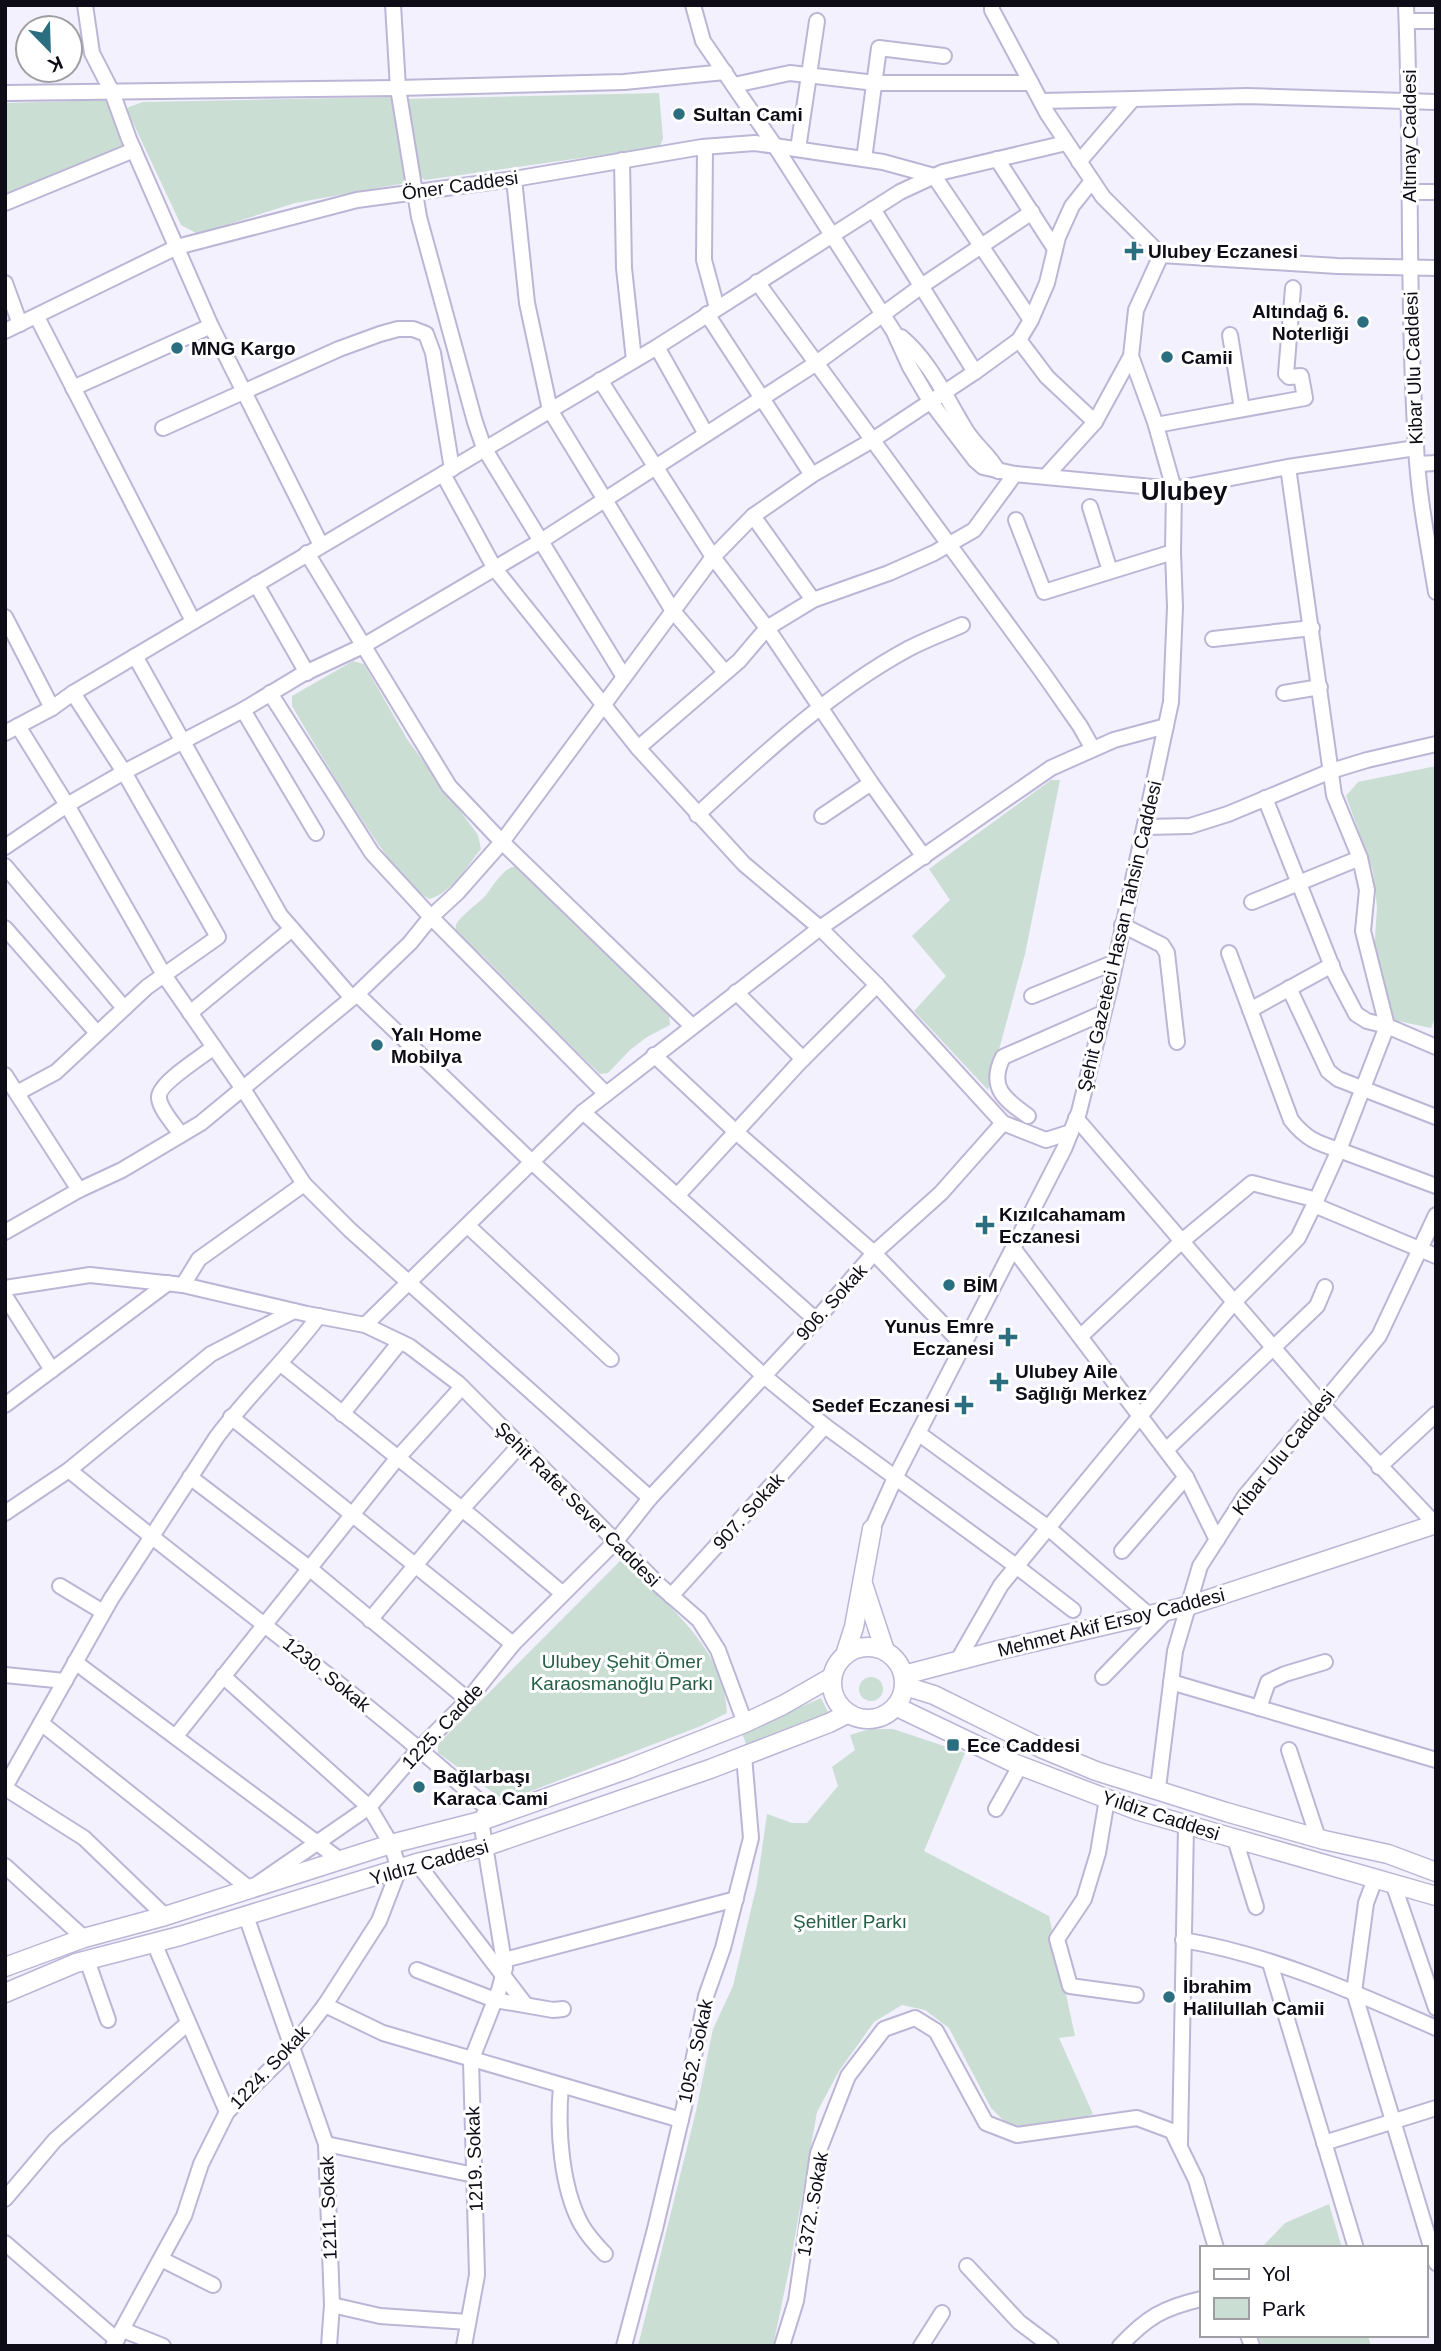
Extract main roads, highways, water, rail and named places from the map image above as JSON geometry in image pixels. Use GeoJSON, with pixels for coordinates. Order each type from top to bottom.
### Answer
{"type":"FeatureCollection","features":[{"type":"Feature","properties":{"kind":"main road","name":"Mehmet Akif Ersoy Caddesi"},"geometry":{"type":"LineString","coordinates":[[904,1681],[958,1660],[1188,1606],[1435,1525]]}},
{"type":"Feature","properties":{"kind":"main road","name":"Şehit Gazeteci Hasan Tahsin Caddesi"},"geometry":{"type":"LineString","coordinates":[[845,1656],[854,1627],[872,1530]]}},
{"type":"Feature","properties":{"kind":"main road","name":"Şehit Gazeteci Hasan Tahsin Caddesi"},"geometry":{"type":"LineString","coordinates":[[862,1581],[885,1651]]}},
{"type":"Feature","properties":{"kind":"main road"},"geometry":{"type":"LineString","coordinates":[[845,1656],[864,1647],[885,1651],[900,1665],[904,1681],[897,1707]]}},
{"type":"Feature","properties":{"kind":"main road","name":"Yıldız Caddesi"},"geometry":{"type":"LineString","coordinates":[[5,1967],[84,1938],[165,1916],[391,1844],[481,1821],[628,1769],[745,1723],[783,1705],[832,1677],[836,1665],[845,1656]]}},
{"type":"Feature","properties":{"kind":"main road"},"geometry":{"type":"LineString","coordinates":[[832,1677],[834,1698],[847,1714]]}},
{"type":"Feature","properties":{"kind":"main road","name":"Yıldız Caddesi"},"geometry":{"type":"LineString","coordinates":[[904,1681],[1054,1754],[1096,1770],[1226,1812],[1388,1854],[1436,1872]]}},
{"type":"Feature","properties":{"kind":"main road","name":"Yıldız Caddesi"},"geometry":{"type":"LineString","coordinates":[[5,1993],[87,1960],[246,1916],[417,1863],[484,1847],[744,1756],[847,1714],[868,1720],[889,1714],[897,1707],[1020,1766],[1107,1799],[1186,1826],[1436,1896]]}},
{"type":"Feature","properties":{"kind":"place","name":"Sultan Cami"},"geometry":{"type":"Point","coordinates":[679,114]}},
{"type":"Feature","properties":{"kind":"place","name":"Ulubey Eczanesi"},"geometry":{"type":"Point","coordinates":[1134,251]}},
{"type":"Feature","properties":{"kind":"place","name":"Altındağ 6. Noterliği"},"geometry":{"type":"Point","coordinates":[1363,322]}},
{"type":"Feature","properties":{"kind":"place","name":"MNG Kargo"},"geometry":{"type":"Point","coordinates":[177,348]}},
{"type":"Feature","properties":{"kind":"place","name":"Camii"},"geometry":{"type":"Point","coordinates":[1167,357]}},
{"type":"Feature","properties":{"kind":"place","name":"Yalı Home Mobilya"},"geometry":{"type":"Point","coordinates":[377,1045]}},
{"type":"Feature","properties":{"kind":"place","name":"Kızılcahamam Eczanesi"},"geometry":{"type":"Point","coordinates":[985,1225]}},
{"type":"Feature","properties":{"kind":"place","name":"BİM"},"geometry":{"type":"Point","coordinates":[949,1285]}},
{"type":"Feature","properties":{"kind":"place","name":"Yunus Emre Eczanesi"},"geometry":{"type":"Point","coordinates":[1008,1337]}},
{"type":"Feature","properties":{"kind":"place","name":"Ulubey Aile Sağlığı Merkez"},"geometry":{"type":"Point","coordinates":[999,1382]}},
{"type":"Feature","properties":{"kind":"place","name":"Sedef Eczanesi"},"geometry":{"type":"Point","coordinates":[964,1405]}},
{"type":"Feature","properties":{"kind":"place","name":"Ece Caddesi"},"geometry":{"type":"Point","coordinates":[953,1745]}},
{"type":"Feature","properties":{"kind":"place","name":"Bağlarbaşı Karaca Cami"},"geometry":{"type":"Point","coordinates":[419,1787]}},
{"type":"Feature","properties":{"kind":"place","name":"İbrahim Halilullah Camii"},"geometry":{"type":"Point","coordinates":[1169,1997]}},
{"type":"Feature","properties":{"kind":"district","name":"Ulubey"},"geometry":{"type":"Point","coordinates":[1184,491]}},
{"type":"Feature","properties":{"kind":"park label","name":"Ulubey Şehit Ömer Karaosmanoğlu Parkı"},"geometry":{"type":"Point","coordinates":[622,1672]}},
{"type":"Feature","properties":{"kind":"park label","name":"Şehitler Parkı"},"geometry":{"type":"Point","coordinates":[850,1921]}}]}
